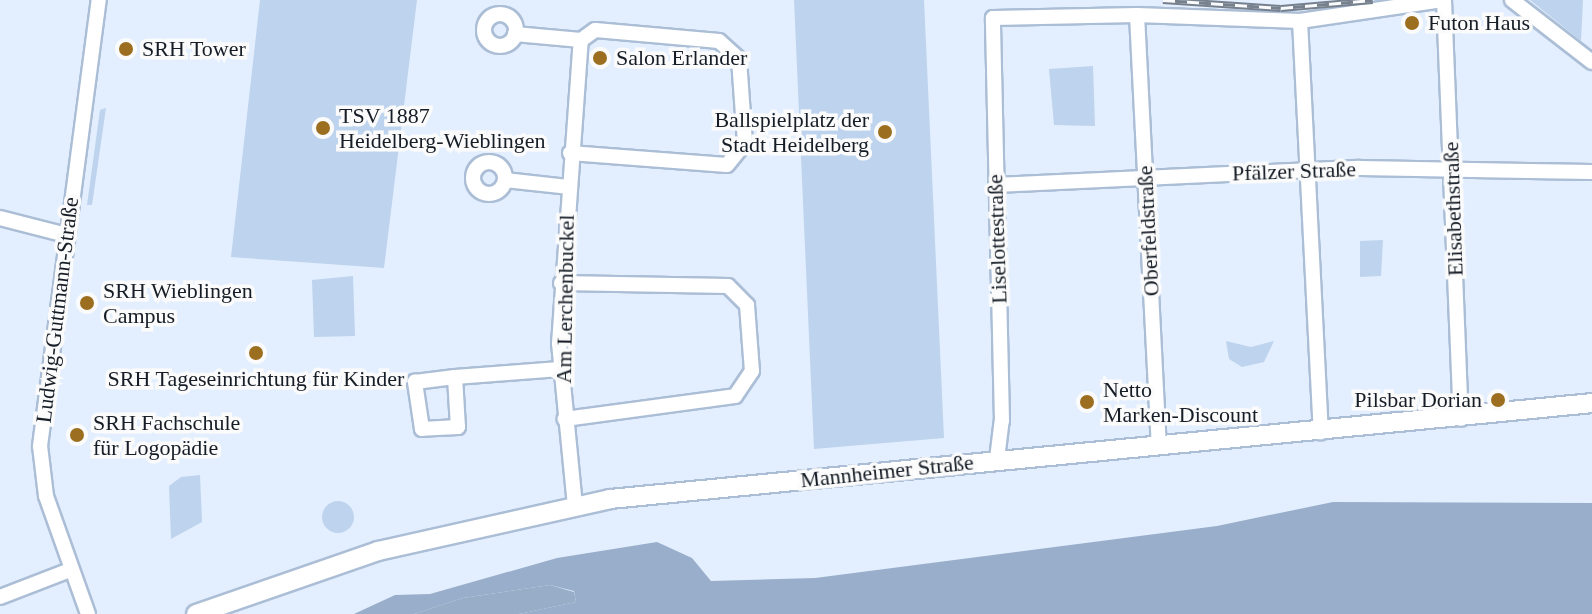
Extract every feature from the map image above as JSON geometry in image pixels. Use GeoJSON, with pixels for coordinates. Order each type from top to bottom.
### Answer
{"type":"FeatureCollection","features":[{"type":"Feature","properties":{"kind":"street","name":"Ludwig-Guttmann-Straße"},"geometry":{"type":"LineString","coordinates":[[88,614],[46,496],[40,446],[99,0]]}},
{"type":"Feature","properties":{"kind":"street"},"geometry":{"type":"LineString","coordinates":[[1137,15],[1300,21],[1443,0]]}},
{"type":"Feature","properties":{"kind":"street","name":"Elisabethstraße"},"geometry":{"type":"LineString","coordinates":[[1443,0],[1461,419]]}},
{"type":"Feature","properties":{"kind":"street"},"geometry":{"type":"LineString","coordinates":[[1512,0],[1592,62]]}},
{"type":"Feature","properties":{"kind":"street","name":"Liselottestraße"},"geometry":{"type":"LineString","coordinates":[[997,459],[1002,421],[993,18],[1137,15]]}},
{"type":"Feature","properties":{"kind":"street","name":"Oberfeldstraße"},"geometry":{"type":"LineString","coordinates":[[1137,15],[1159,446]]}},
{"type":"Feature","properties":{"kind":"street"},"geometry":{"type":"LineString","coordinates":[[1300,21],[1321,432]]}},
{"type":"Feature","properties":{"kind":"street"},"geometry":{"type":"LineString","coordinates":[[515,34],[581,40],[595,30],[719,41],[739,59],[745,143],[727,165],[570,153]]}},
{"type":"Feature","properties":{"kind":"street","name":"Am Lerchenbuckel"},"geometry":{"type":"LineString","coordinates":[[575,506],[560,369],[561,283],[581,40]]}},
{"type":"Feature","properties":{"kind":"street","name":"Pfälzer Straße"},"geometry":{"type":"LineString","coordinates":[[996,185],[1145,175],[1309,170],[1451,168],[1592,172]]}},
{"type":"Feature","properties":{"kind":"street","name":"Am Lerchenbuckel"},"geometry":{"type":"LineString","coordinates":[[505,180],[568,187]]}},
{"type":"Feature","properties":{"kind":"street"},"geometry":{"type":"LineString","coordinates":[[0,218],[66,235]]}},
{"type":"Feature","properties":{"kind":"street"},"geometry":{"type":"LineString","coordinates":[[561,283],[728,286],[747,305],[752,371],[735,396],[565,419]]}},
{"type":"Feature","properties":{"kind":"street"},"geometry":{"type":"LineString","coordinates":[[455,377],[560,369]]}},
{"type":"Feature","properties":{"kind":"street","name":"Mannheimer Straße"},"geometry":{"type":"LineString","coordinates":[[196,614],[378,551],[575,506],[997,459],[1461,419],[1592,403]]}},
{"type":"Feature","properties":{"kind":"street"},"geometry":{"type":"LineString","coordinates":[[0,597],[70,570]]}},
{"type":"Feature","properties":{"kind":"shaded area","name":"TSV 1887 Heidelberg-Wieblingen"},"geometry":{"type":"Polygon","coordinates":[[[260,0],[417,0],[384,268],[231,257],[260,0]]]}},
{"type":"Feature","properties":{"kind":"shaded area"},"geometry":{"type":"Polygon","coordinates":[[[794,0],[924,0],[944,438],[814,449],[794,0]]]}},
{"type":"Feature","properties":{"kind":"shaded area"},"geometry":{"type":"Polygon","coordinates":[[[1530,0],[1583,0],[1581,41],[1530,0]]]}},
{"type":"Feature","properties":{"kind":"shaded area"},"geometry":{"type":"Polygon","coordinates":[[[1093,66],[1095,126],[1054,125],[1049,69],[1093,66]]]}},
{"type":"Feature","properties":{"kind":"shaded area"},"geometry":{"type":"Polygon","coordinates":[[[106,108],[92,205],[87,205],[100,110],[106,108]]]}},
{"type":"Feature","properties":{"kind":"shaded area"},"geometry":{"type":"Polygon","coordinates":[[[1383,240],[1381,276],[1360,277],[1360,241],[1383,240]]]}},
{"type":"Feature","properties":{"kind":"shaded area"},"geometry":{"type":"Polygon","coordinates":[[[353,276],[355,336],[314,337],[312,280],[353,276]]]}},
{"type":"Feature","properties":{"kind":"shaded area"},"geometry":{"type":"Polygon","coordinates":[[[1226,341],[1251,347],[1274,341],[1264,362],[1242,367],[1229,359],[1226,341]]]}},
{"type":"Feature","properties":{"kind":"shaded area"},"geometry":{"type":"Polygon","coordinates":[[[200,475],[202,522],[171,539],[169,486],[181,477],[200,475]]]}},
{"type":"Feature","properties":{"kind":"shaded area"},"geometry":{"type":"Polygon","coordinates":[[[338,501],[349,506],[354,517],[349,528],[338,533],[327,528],[322,517],[327,506],[338,501]]]}},
{"type":"Feature","properties":{"kind":"shaded area"},"geometry":{"type":"Polygon","coordinates":[[[1333,502],[1592,503],[1592,614],[519,614],[576,602],[574,591],[550,585],[463,598],[414,614],[354,614],[395,595],[430,594],[557,558],[657,542],[692,558],[711,581],[815,578],[1217,526],[1333,502]]]}},
{"type":"Feature","properties":{"kind":"shaded area"},"geometry":{"type":"Polygon","coordinates":[[[550,585],[574,592],[576,602],[519,614],[414,614],[463,598],[550,585]]]}},
{"type":"Feature","properties":{"kind":"railway"},"geometry":{"type":"LineString","coordinates":[[1163,0],[1281,8],[1373,0]]}},
{"type":"Feature","properties":{"kind":"place","name":"Futon Haus"},"geometry":{"type":"Point","coordinates":[1412,23]}},
{"type":"Feature","properties":{"kind":"place","name":"SRH Tower"},"geometry":{"type":"Point","coordinates":[126,49]}},
{"type":"Feature","properties":{"kind":"place","name":"Salon Erlander"},"geometry":{"type":"Point","coordinates":[600,58]}},
{"type":"Feature","properties":{"kind":"place","name":"TSV 1887 Heidelberg-Wieblingen"},"geometry":{"type":"Point","coordinates":[323,128]}},
{"type":"Feature","properties":{"kind":"place","name":"Ballspielplatz der Stadt Heidelberg"},"geometry":{"type":"Point","coordinates":[885,132]}},
{"type":"Feature","properties":{"kind":"place","name":"SRH Wieblingen Campus"},"geometry":{"type":"Point","coordinates":[87,303]}},
{"type":"Feature","properties":{"kind":"place","name":"SRH Tageseinrichtung für Kinder"},"geometry":{"type":"Point","coordinates":[256,353]}},
{"type":"Feature","properties":{"kind":"place","name":"Pilsbar Dorian"},"geometry":{"type":"Point","coordinates":[1498,400]}},
{"type":"Feature","properties":{"kind":"place","name":"Netto Marken-Discount"},"geometry":{"type":"Point","coordinates":[1087,402]}},
{"type":"Feature","properties":{"kind":"place","name":"SRH Fachschule für Logopädie"},"geometry":{"type":"Point","coordinates":[77,435]}}]}
